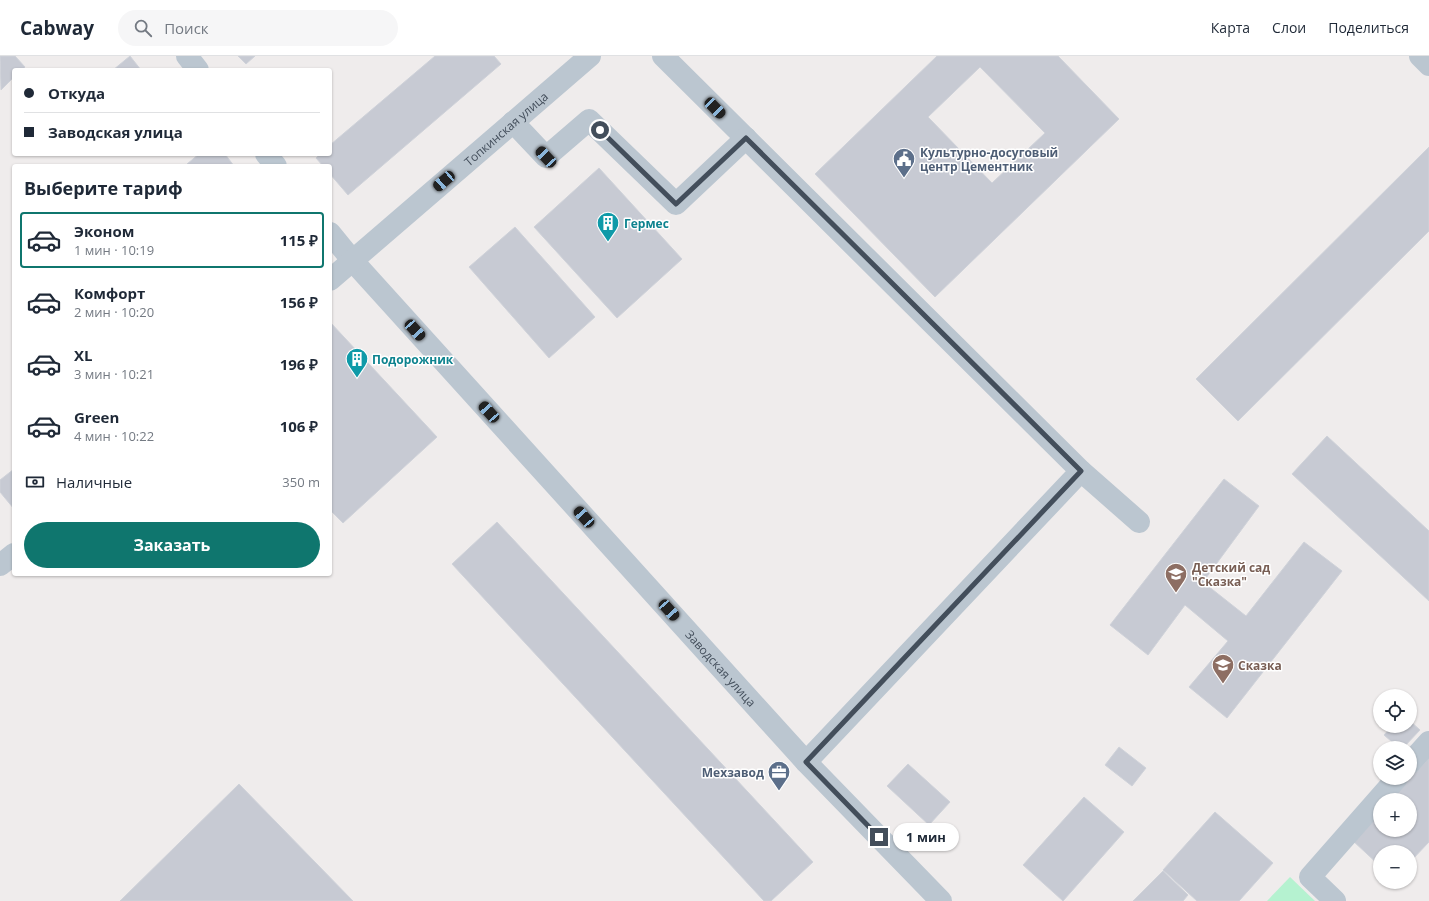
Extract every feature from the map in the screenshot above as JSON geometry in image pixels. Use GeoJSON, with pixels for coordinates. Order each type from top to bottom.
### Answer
{"type":"FeatureCollection","features":[{"type":"Feature","properties":{"kind":"street"},"geometry":{"type":"LineString","coordinates":[[187,56],[196,68]]}},
{"type":"Feature","properties":{"kind":"street","name":"Топкинская улица"},"geometry":{"type":"LineString","coordinates":[[332,278],[590,56]]}},
{"type":"Feature","properties":{"kind":"street"},"geometry":{"type":"LineString","coordinates":[[663,56],[1081,471],[1139,522]]}},
{"type":"Feature","properties":{"kind":"street"},"geometry":{"type":"LineString","coordinates":[[1420,56],[1429,66]]}},
{"type":"Feature","properties":{"kind":"street"},"geometry":{"type":"LineString","coordinates":[[513,122],[546,157],[589,120],[676,204],[746,138]]}},
{"type":"Feature","properties":{"kind":"street"},"geometry":{"type":"LineString","coordinates":[[268,156],[274,164]]}},
{"type":"Feature","properties":{"kind":"street","name":"Заводская улица"},"geometry":{"type":"LineString","coordinates":[[332,236],[806,762],[941,901]]}},
{"type":"Feature","properties":{"kind":"street"},"geometry":{"type":"LineString","coordinates":[[806,762],[1081,471]]}},
{"type":"Feature","properties":{"kind":"street"},"geometry":{"type":"LineString","coordinates":[[0,565],[12,556]]}},
{"type":"Feature","properties":{"kind":"street"},"geometry":{"type":"LineString","coordinates":[[1417,755],[1429,742]]}},
{"type":"Feature","properties":{"kind":"street"},"geometry":{"type":"LineString","coordinates":[[1335,901],[1310,877],[1391,785]]}},
{"type":"Feature","properties":{"kind":"green space"},"geometry":{"type":"Polygon","coordinates":[[[1290,877],[1315,901],[1267,901],[1290,877]]]}},
{"type":"Feature","properties":{"kind":"building"},"geometry":{"type":"Polygon","coordinates":[[[0,56],[15,56],[25,67],[12,68],[12,79],[1,90],[0,56]]]}},
{"type":"Feature","properties":{"kind":"building"},"geometry":{"type":"Polygon","coordinates":[[[130,56],[139,68],[115,68],[130,56]]]}},
{"type":"Feature","properties":{"kind":"building"},"geometry":{"type":"Polygon","coordinates":[[[238,56],[255,56],[246,64],[238,56]]]}},
{"type":"Feature","properties":{"kind":"building"},"geometry":{"type":"Polygon","coordinates":[[[435,56],[494,56],[501,64],[348,195],[332,176],[332,164],[321,164],[316,158],[318,156],[332,156],[332,143],[435,56]]]}},
{"type":"Feature","properties":{"kind":"building","name":"Культурно-досуговый центр Цементник"},"geometry":{"type":"Polygon","coordinates":[[[937,56],[1058,56],[1119,119],[935,297],[815,174],[937,56]],[[980,67],[928,117],[992,183],[1045,133],[980,67]]]}},
{"type":"Feature","properties":{"kind":"building"},"geometry":{"type":"Polygon","coordinates":[[[1429,147],[1429,231],[1238,421],[1196,379],[1429,147]]]}},
{"type":"Feature","properties":{"kind":"building"},"geometry":{"type":"Polygon","coordinates":[[[197,156],[226,156],[232,164],[187,164],[197,156]]]}},
{"type":"Feature","properties":{"kind":"building","name":"Гермес"},"geometry":{"type":"Polygon","coordinates":[[[599,168],[682,259],[617,318],[534,227],[599,168]]]}},
{"type":"Feature","properties":{"kind":"building"},"geometry":{"type":"Polygon","coordinates":[[[515,227],[595,317],[549,358],[469,267],[515,227]]]}},
{"type":"Feature","properties":{"kind":"building","name":"Подорожник"},"geometry":{"type":"Polygon","coordinates":[[[332,324],[437,437],[343,523],[332,512],[332,324]]]}},
{"type":"Feature","properties":{"kind":"building"},"geometry":{"type":"Polygon","coordinates":[[[1327,436],[1429,531],[1429,601],[1292,474],[1327,436]]]}},
{"type":"Feature","properties":{"kind":"building"},"geometry":{"type":"Polygon","coordinates":[[[12,471],[12,507],[0,492],[0,480],[12,471]]]}},
{"type":"Feature","properties":{"kind":"building","name":"Детский сад \"Сказка\""},"geometry":{"type":"Polygon","coordinates":[[[1224,479],[1259,506],[1203,582],[1246,616],[1304,542],[1342,571],[1227,718],[1189,687],[1228,641],[1185,605],[1148,655],[1110,625],[1224,479]]]}},
{"type":"Feature","properties":{"kind":"building"},"geometry":{"type":"Polygon","coordinates":[[[497,522],[813,862],[771,901],[764,901],[452,564],[497,522]]]}},
{"type":"Feature","properties":{"kind":"building"},"geometry":{"type":"Polygon","coordinates":[[[1417,727],[1420,730],[1410,741],[1391,741],[1384,735],[1386,733],[1417,733],[1417,727]]]}},
{"type":"Feature","properties":{"kind":"building"},"geometry":{"type":"Polygon","coordinates":[[[1119,747],[1146,768],[1132,786],[1105,765],[1119,747]]]}},
{"type":"Feature","properties":{"kind":"building"},"geometry":{"type":"Polygon","coordinates":[[[1429,758],[1429,842],[1417,855],[1417,845],[1373,845],[1373,860],[1352,840],[1373,818],[1373,837],[1417,837],[1417,793],[1396,793],[1404,785],[1417,785],[1417,771],[1429,758]]]}},
{"type":"Feature","properties":{"kind":"building"},"geometry":{"type":"Polygon","coordinates":[[[908,764],[950,802],[929,825],[887,786],[908,764]]]}},
{"type":"Feature","properties":{"kind":"building"},"geometry":{"type":"Polygon","coordinates":[[[239,784],[353,901],[120,901],[239,784]]]}},
{"type":"Feature","properties":{"kind":"building"},"geometry":{"type":"Polygon","coordinates":[[[1084,797],[1124,832],[1063,901],[1023,865],[1084,797]]]}},
{"type":"Feature","properties":{"kind":"building"},"geometry":{"type":"Polygon","coordinates":[[[1215,812],[1273,863],[1239,901],[1197,901],[1163,870],[1215,812]]]}},
{"type":"Feature","properties":{"kind":"building"},"geometry":{"type":"Polygon","coordinates":[[[1163,871],[1188,895],[1183,901],[1133,901],[1163,871]]]}},
{"type":"Feature","properties":{"kind":"place","name":"Культурно-досуговый центр Цементник"},"geometry":{"type":"Point","coordinates":[904,178]}},
{"type":"Feature","properties":{"kind":"place","name":"Гермес"},"geometry":{"type":"Point","coordinates":[608,242]}},
{"type":"Feature","properties":{"kind":"place","name":"Подорожник"},"geometry":{"type":"Point","coordinates":[357,378]}},
{"type":"Feature","properties":{"kind":"place","name":"Детский сад \"Сказка\""},"geometry":{"type":"Point","coordinates":[1176,594]}},
{"type":"Feature","properties":{"kind":"place","name":"Сказка"},"geometry":{"type":"Point","coordinates":[1223,684]}},
{"type":"Feature","properties":{"kind":"place","name":"Мехзавод"},"geometry":{"type":"Point","coordinates":[779,792]}},
{"type":"Feature","properties":{"kind":"route"},"geometry":{"type":"LineString","coordinates":[[600,130],[676,204],[746,138],[1081,471],[806,762],[879,837]]}}]}
